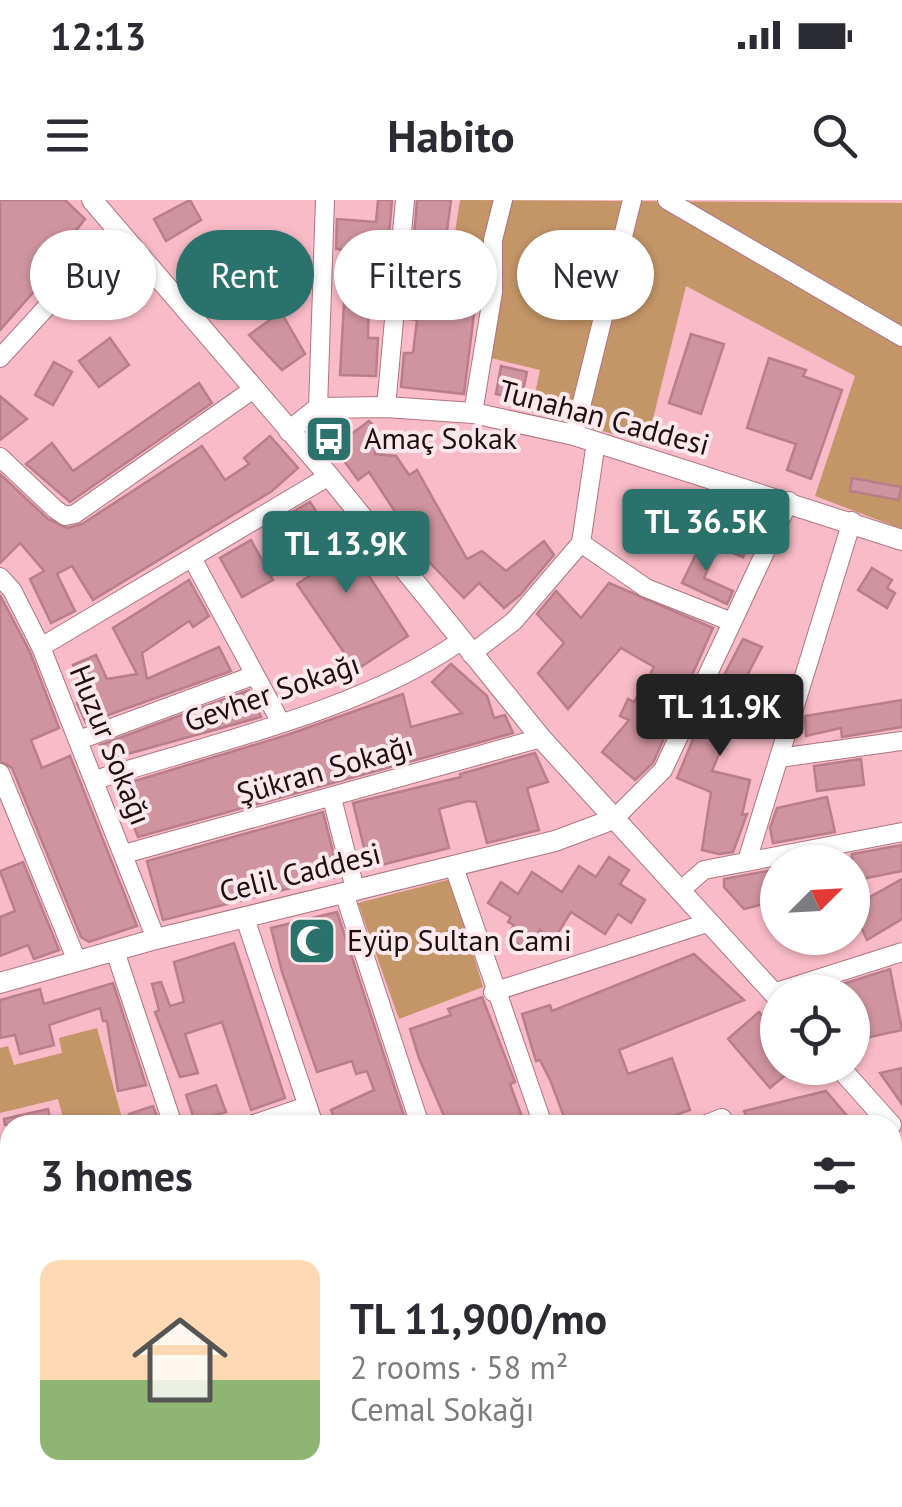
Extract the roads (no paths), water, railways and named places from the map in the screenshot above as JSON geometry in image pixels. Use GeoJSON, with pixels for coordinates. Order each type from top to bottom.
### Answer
{"type":"FeatureCollection","features":[{"type":"Feature","properties":{"kind":"street"},"geometry":{"type":"LineString","coordinates":[[92,200],[117,230]]}},
{"type":"Feature","properties":{"kind":"street"},"geometry":{"type":"LineString","coordinates":[[289,431],[318,408],[325,200]]}},
{"type":"Feature","properties":{"kind":"street"},"geometry":{"type":"LineString","coordinates":[[386,406],[405,200]]}},
{"type":"Feature","properties":{"kind":"street"},"geometry":{"type":"LineString","coordinates":[[473,413],[492,292],[494,240],[504,200]]}},
{"type":"Feature","properties":{"kind":"street"},"geometry":{"type":"LineString","coordinates":[[574,435],[632,200]]}},
{"type":"Feature","properties":{"kind":"street"},"geometry":{"type":"LineString","coordinates":[[667,200],[902,337]]}},
{"type":"Feature","properties":{"kind":"street"},"geometry":{"type":"LineString","coordinates":[[156,276],[329,476],[541,738],[760,979]]}},
{"type":"Feature","properties":{"kind":"street"},"geometry":{"type":"LineString","coordinates":[[0,358],[35,320]]}},
{"type":"Feature","properties":{"kind":"street"},"geometry":{"type":"LineString","coordinates":[[0,457],[55,509],[65,516],[75,514],[252,390]]}},
{"type":"Feature","properties":{"kind":"street","name":"Tunahan Caddesi"},"geometry":{"type":"LineString","coordinates":[[318,408],[386,406],[473,413],[574,435],[902,540]]}},
{"type":"Feature","properties":{"kind":"street"},"geometry":{"type":"LineString","coordinates":[[596,442],[581,544],[646,588],[732,622]]}},
{"type":"Feature","properties":{"kind":"street"},"geometry":{"type":"LineString","coordinates":[[41,647],[329,476]]}},
{"type":"Feature","properties":{"kind":"street"},"geometry":{"type":"LineString","coordinates":[[614,819],[663,770],[788,501]]}},
{"type":"Feature","properties":{"kind":"street"},"geometry":{"type":"LineString","coordinates":[[748,861],[852,521]]}},
{"type":"Feature","properties":{"kind":"street","name":"Gevher Sokağı"},"geometry":{"type":"LineString","coordinates":[[95,780],[280,720],[418,670],[465,648],[514,621],[581,544]]}},
{"type":"Feature","properties":{"kind":"street"},"geometry":{"type":"LineString","coordinates":[[192,558],[280,720]]}},
{"type":"Feature","properties":{"kind":"street","name":"Huzur Sokağı"},"geometry":{"type":"LineString","coordinates":[[0,577],[12,590],[41,647],[156,939]]}},
{"type":"Feature","properties":{"kind":"street"},"geometry":{"type":"LineString","coordinates":[[78,740],[256,675]]}},
{"type":"Feature","properties":{"kind":"street","name":"Şükran Sokağı"},"geometry":{"type":"LineString","coordinates":[[124,854],[541,738]]}},
{"type":"Feature","properties":{"kind":"street"},"geometry":{"type":"LineString","coordinates":[[780,758],[902,741]]}},
{"type":"Feature","properties":{"kind":"street"},"geometry":{"type":"LineString","coordinates":[[0,773],[77,961]]}},
{"type":"Feature","properties":{"kind":"street"},"geometry":{"type":"LineString","coordinates":[[332,798],[350,891],[417,1115]]}},
{"type":"Feature","properties":{"kind":"street","name":"Celil Caddesi"},"geometry":{"type":"LineString","coordinates":[[0,983],[156,939],[555,841],[614,819]]}},
{"type":"Feature","properties":{"kind":"street"},"geometry":{"type":"LineString","coordinates":[[682,889],[704,870],[902,832]]}},
{"type":"Feature","properties":{"kind":"street"},"geometry":{"type":"LineString","coordinates":[[454,867],[493,992],[538,1115]]}},
{"type":"Feature","properties":{"kind":"street"},"geometry":{"type":"LineString","coordinates":[[245,918],[310,1115]]}},
{"type":"Feature","properties":{"kind":"street"},"geometry":{"type":"LineString","coordinates":[[493,992],[710,922]]}},
{"type":"Feature","properties":{"kind":"street"},"geometry":{"type":"LineString","coordinates":[[114,951],[170,1115]]}},
{"type":"Feature","properties":{"kind":"street"},"geometry":{"type":"LineString","coordinates":[[836,975],[902,952]]}},
{"type":"Feature","properties":{"kind":"street"},"geometry":{"type":"LineString","coordinates":[[855,1085],[882,1115]]}},
{"type":"Feature","properties":{"kind":"street"},"geometry":{"type":"LineString","coordinates":[[280,1115],[307,1106]]}},
{"type":"Feature","properties":{"kind":"place","name":"Amaç Sokak"},"geometry":{"type":"Point","coordinates":[329,439]}},
{"type":"Feature","properties":{"kind":"place","name":"Eyüp Sultan Cami"},"geometry":{"type":"Point","coordinates":[312,941]}}]}
